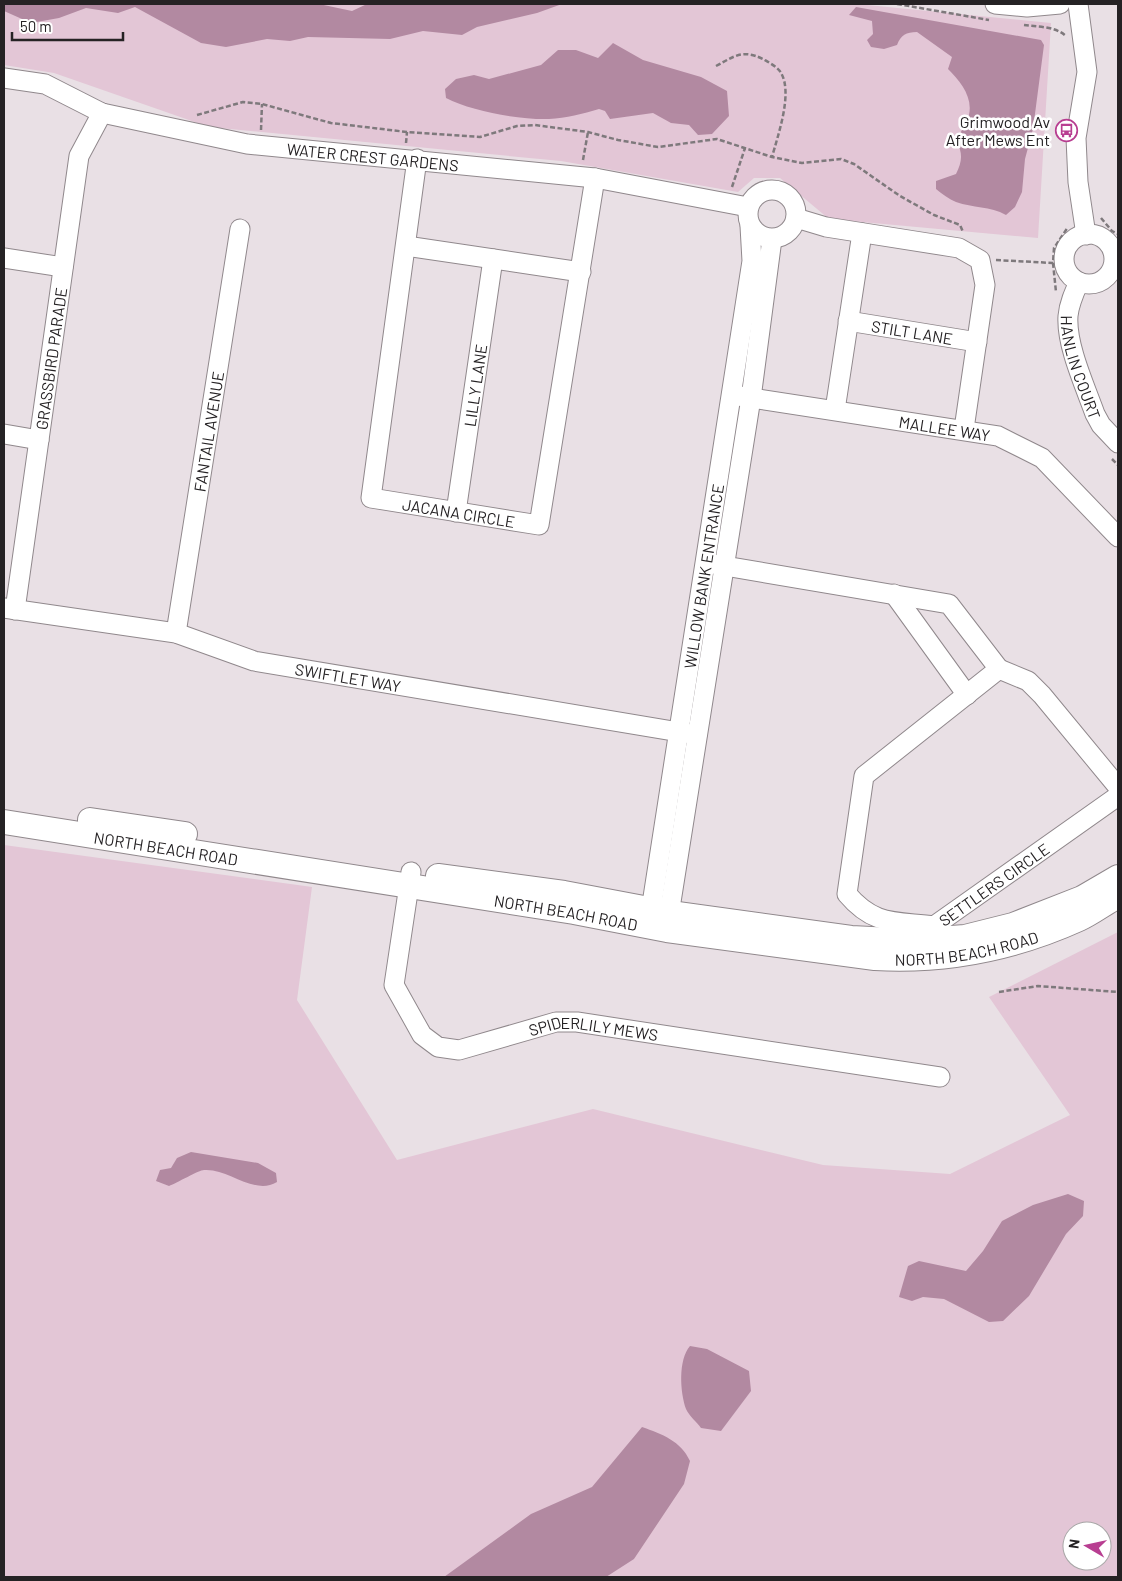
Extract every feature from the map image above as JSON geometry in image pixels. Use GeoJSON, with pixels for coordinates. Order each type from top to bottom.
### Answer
{"type":"FeatureCollection","features":[{"type":"Feature","properties":{"kind":"main road","name":"NORTH BEACH ROAD"},"geometry":{"type":"LineString","coordinates":[[4,808],[125,825],[574,912],[851,938],[938,940],[990,932],[1038,917],[1082,898],[1118,877]]}},
{"type":"Feature","properties":{"kind":"main road","name":"NORTH BEACH ROAD"},"geometry":{"type":"LineString","coordinates":[[4,822],[410,880]]}},
{"type":"Feature","properties":{"kind":"main road","name":"NORTH BEACH ROAD"},"geometry":{"type":"LineString","coordinates":[[659,920],[875,958],[912,959],[946,956],[1013,945],[1080,919],[1118,896]]}},
{"type":"Feature","properties":{"kind":"street"},"geometry":{"type":"LineString","coordinates":[[995,12],[1026,6],[1060,4]]}},
{"type":"Feature","properties":{"kind":"street"},"geometry":{"type":"LineString","coordinates":[[1078,4],[1087,72],[1076,138],[1078,182],[1086,235]]}},
{"type":"Feature","properties":{"kind":"street","name":"WATER CREST GARDENS"},"geometry":{"type":"LineString","coordinates":[[4,78],[45,84],[102,113],[261,146],[588,177],[748,206]]}},
{"type":"Feature","properties":{"kind":"street","name":"GRASSBIRD PARADE"},"geometry":{"type":"LineString","coordinates":[[10,609],[39,440],[79,156],[102,113]]}},
{"type":"Feature","properties":{"kind":"street","name":"JACANA CIRCLE"},"geometry":{"type":"LineString","coordinates":[[417,160],[370,498],[539,525],[582,272],[588,177]]}},
{"type":"Feature","properties":{"kind":"street"},"geometry":{"type":"LineString","coordinates":[[773,190],[788,196],[796,210],[796,218],[788,232],[772,238],[756,233],[750,226],[747,216],[748,206],[758,194],[773,190]]}},
{"type":"Feature","properties":{"kind":"street"},"geometry":{"type":"LineString","coordinates":[[796,218],[826,227],[959,248],[980,260],[985,284],[964,429]]}},
{"type":"Feature","properties":{"kind":"street","name":"WILLOW BANK ENTRANCE"},"geometry":{"type":"LineString","coordinates":[[659,920],[697,735],[732,395],[752,261],[750,226]]}},
{"type":"Feature","properties":{"kind":"street","name":"FANTAIL AVENUE"},"geometry":{"type":"LineString","coordinates":[[176,633],[240,229]]}},
{"type":"Feature","properties":{"kind":"street","name":"STILT LANE"},"geometry":{"type":"LineString","coordinates":[[835,410],[862,233]]}},
{"type":"Feature","properties":{"kind":"street"},"geometry":{"type":"LineString","coordinates":[[1086,235],[1093,235],[1112,242],[1114,271],[1099,282],[1086,284],[1079,282],[1067,272],[1064,256],[1071,242],[1086,235]]}},
{"type":"Feature","properties":{"kind":"street","name":"WILLOW BANK ENTRANCE"},"geometry":{"type":"LineString","coordinates":[[659,920],[679,732],[751,398],[772,238]]}},
{"type":"Feature","properties":{"kind":"street"},"geometry":{"type":"LineString","coordinates":[[406,246],[582,272]]}},
{"type":"Feature","properties":{"kind":"street"},"geometry":{"type":"LineString","coordinates":[[4,258],[62,266]]}},
{"type":"Feature","properties":{"kind":"street","name":"LILLY LANE"},"geometry":{"type":"LineString","coordinates":[[456,512],[493,259]]}},
{"type":"Feature","properties":{"kind":"street","name":"HANLIN COURT"},"geometry":{"type":"LineString","coordinates":[[1079,282],[1068,314],[1071,340],[1095,414],[1101,425],[1118,443]]}},
{"type":"Feature","properties":{"kind":"street","name":"STILT LANE"},"geometry":{"type":"LineString","coordinates":[[848,321],[977,342]]}},
{"type":"Feature","properties":{"kind":"street","name":"MALLEE WAY"},"geometry":{"type":"LineString","coordinates":[[732,395],[964,429],[998,436],[1042,458],[1118,537]]}},
{"type":"Feature","properties":{"kind":"street"},"geometry":{"type":"LineString","coordinates":[[4,434],[39,440]]}},
{"type":"Feature","properties":{"kind":"street"},"geometry":{"type":"LineString","coordinates":[[715,565],[949,604],[999,669],[1028,681],[1038,690],[1118,787]]}},
{"type":"Feature","properties":{"kind":"street"},"geometry":{"type":"LineString","coordinates":[[894,594],[967,695]]}},
{"type":"Feature","properties":{"kind":"street","name":"SWIFTLET WAY"},"geometry":{"type":"LineString","coordinates":[[10,609],[176,633],[254,661],[697,735]]}},
{"type":"Feature","properties":{"kind":"street","name":"SETTLERS CIRCLE"},"geometry":{"type":"LineString","coordinates":[[999,669],[864,776],[847,894],[859,908],[876,918],[934,926],[1118,796]]}},
{"type":"Feature","properties":{"kind":"street","name":"SPIDERLILY MEWS"},"geometry":{"type":"LineString","coordinates":[[410,880],[394,985],[422,1035],[438,1047],[459,1050],[556,1022],[577,1022],[940,1077]]}},
{"type":"Feature","properties":{"kind":"path"},"geometry":{"type":"LineString","coordinates":[[897,4],[995,12]]}},
{"type":"Feature","properties":{"kind":"path"},"geometry":{"type":"LineString","coordinates":[[1022,25],[1061,31],[1069,39]]}},
{"type":"Feature","properties":{"kind":"path"},"geometry":{"type":"LineString","coordinates":[[716,66],[738,54],[750,53],[768,62],[781,73],[785,91],[784,107],[772,157]]}},
{"type":"Feature","properties":{"kind":"path"},"geometry":{"type":"LineString","coordinates":[[189,115],[214,112],[243,102],[262,104],[331,123],[407,132],[480,137],[517,126],[535,125],[588,132],[618,140],[658,147],[717,139],[772,157],[802,163],[841,159],[854,164],[900,196],[934,215],[960,225],[964,231],[959,248]]}},
{"type":"Feature","properties":{"kind":"path"},"geometry":{"type":"LineString","coordinates":[[261,146],[262,104]]}},
{"type":"Feature","properties":{"kind":"path"},"geometry":{"type":"LineString","coordinates":[[588,132],[588,177]]}},
{"type":"Feature","properties":{"kind":"path"},"geometry":{"type":"LineString","coordinates":[[727,202],[745,148]]}},
{"type":"Feature","properties":{"kind":"path"},"geometry":{"type":"LineString","coordinates":[[980,260],[1054,262],[1054,248],[1068,228],[1068,207],[1081,206]]}},
{"type":"Feature","properties":{"kind":"path"},"geometry":{"type":"LineString","coordinates":[[999,992],[1038,986],[1118,992]]}},
{"type":"Feature","properties":{"kind":"shaded area"},"geometry":{"type":"Polygon","coordinates":[[[4,4],[857,4],[1051,23],[1038,238],[829,219],[780,178],[754,178],[738,192],[561,161],[209,127],[54,73],[4,65],[4,4]]]}},
{"type":"Feature","properties":{"kind":"shaded area"},"geometry":{"type":"Polygon","coordinates":[[[4,4],[319,4],[352,11],[367,4],[562,4],[537,13],[477,27],[462,35],[423,31],[390,39],[308,37],[290,41],[267,39],[226,47],[201,43],[135,7],[118,13],[86,8],[59,18],[31,23],[4,11],[4,4]]]}},
{"type":"Feature","properties":{"kind":"shaded area"},"geometry":{"type":"Polygon","coordinates":[[[856,7],[1041,40],[1044,45],[1033,129],[1025,159],[1022,192],[1015,207],[1006,215],[994,210],[956,202],[936,189],[936,181],[956,174],[958,170],[961,154],[957,142],[967,121],[970,106],[966,92],[948,69],[952,57],[917,32],[904,35],[897,45],[884,49],[871,47],[867,40],[873,34],[872,21],[849,15],[856,7]]]}},
{"type":"Feature","properties":{"kind":"shaded area"},"geometry":{"type":"Polygon","coordinates":[[[613,43],[643,60],[701,77],[727,91],[729,116],[712,134],[698,135],[689,125],[671,123],[653,113],[610,119],[605,111],[599,109],[568,117],[537,119],[482,111],[446,98],[445,89],[456,79],[474,75],[489,79],[541,65],[558,50],[576,50],[598,58],[613,43]]]}},
{"type":"Feature","properties":{"kind":"shaded area"},"geometry":{"type":"Polygon","coordinates":[[[4,845],[312,887],[297,1000],[397,1160],[593,1109],[823,1165],[950,1174],[1070,1115],[989,997],[1118,932],[1118,1577],[4,1577],[4,845]]]}},
{"type":"Feature","properties":{"kind":"shaded area"},"geometry":{"type":"Polygon","coordinates":[[[191,1152],[258,1163],[276,1173],[277,1182],[259,1186],[223,1173],[204,1170],[169,1186],[156,1181],[160,1170],[171,1168],[177,1158],[191,1152]]]}},
{"type":"Feature","properties":{"kind":"shaded area"},"geometry":{"type":"Polygon","coordinates":[[[1068,1194],[1084,1201],[1083,1216],[1066,1234],[1029,1296],[1003,1321],[989,1322],[944,1299],[923,1297],[912,1301],[899,1297],[908,1266],[919,1261],[966,1271],[983,1251],[1002,1221],[1033,1205],[1068,1194]]]}},
{"type":"Feature","properties":{"kind":"shaded area"},"geometry":{"type":"Polygon","coordinates":[[[690,1346],[707,1349],[749,1371],[751,1391],[721,1431],[701,1428],[686,1409],[682,1394],[681,1376],[683,1359],[690,1346]]]}},
{"type":"Feature","properties":{"kind":"shaded area"},"geometry":{"type":"Polygon","coordinates":[[[642,1427],[676,1443],[682,1448],[690,1461],[684,1484],[634,1559],[606,1577],[444,1577],[531,1514],[592,1487],[642,1427]]]}},
{"type":"Feature","properties":{"kind":"place","name":"Grimwood Av After Mews Ent"},"geometry":{"type":"Point","coordinates":[1066,130]}}]}
